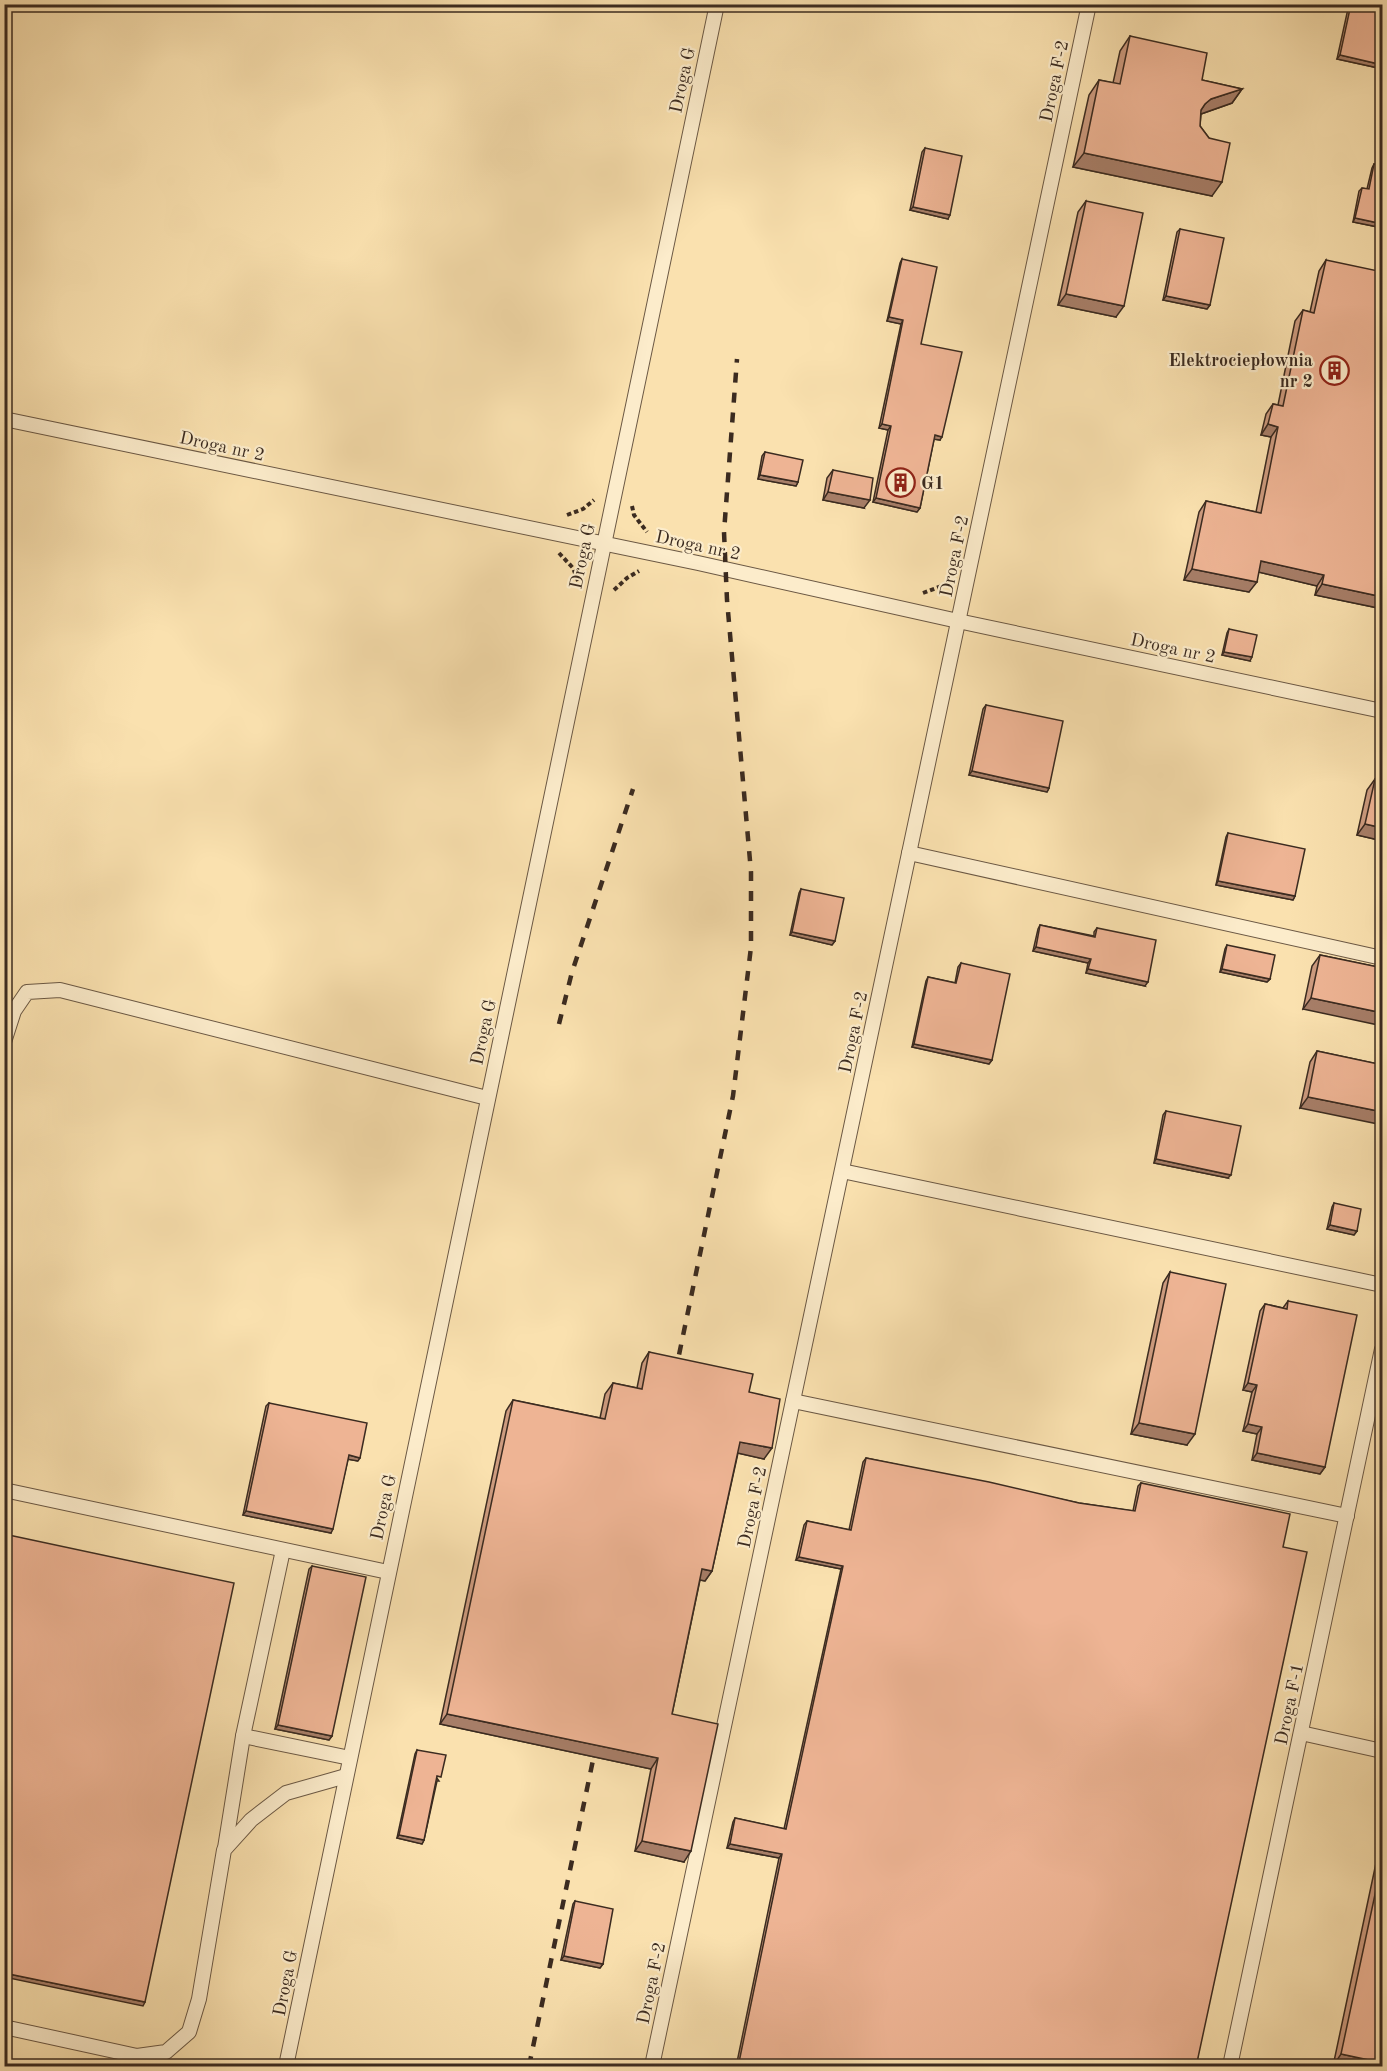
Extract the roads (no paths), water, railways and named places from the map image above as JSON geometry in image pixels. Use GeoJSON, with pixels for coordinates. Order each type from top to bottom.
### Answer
{"type":"FeatureCollection","features":[{"type":"Feature","properties":{"kind":"lane","name":"Droga G"},"geometry":{"type":"LineString","coordinates":[[286,2067],[717,4]]}},
{"type":"Feature","properties":{"kind":"lane","name":"Droga F-2"},"geometry":{"type":"LineString","coordinates":[[652,2067],[1089,4]]}},
{"type":"Feature","properties":{"kind":"lane","name":"Droga nr 2"},"geometry":{"type":"LineString","coordinates":[[4,419],[603,543],[1383,711]]}},
{"type":"Feature","properties":{"kind":"lane"},"geometry":{"type":"LineString","coordinates":[[909,853],[1383,958]]}},
{"type":"Feature","properties":{"kind":"lane"},"geometry":{"type":"LineString","coordinates":[[4,1041],[14,1011],[27,992],[60,990],[488,1098]]}},
{"type":"Feature","properties":{"kind":"lane"},"geometry":{"type":"LineString","coordinates":[[842,1171],[1383,1285]]}},
{"type":"Feature","properties":{"kind":"lane","name":"Droga F-1"},"geometry":{"type":"LineString","coordinates":[[1230,2067],[1383,1349]]}},
{"type":"Feature","properties":{"kind":"lane"},"geometry":{"type":"LineString","coordinates":[[793,1401],[1347,1516]]}},
{"type":"Feature","properties":{"kind":"lane"},"geometry":{"type":"LineString","coordinates":[[4,1490],[388,1572]]}},
{"type":"Feature","properties":{"kind":"lane"},"geometry":{"type":"LineString","coordinates":[[4,2027],[137,2056],[166,2052],[189,2032],[199,1999],[243,1736],[283,1550]]}},
{"type":"Feature","properties":{"kind":"lane"},"geometry":{"type":"LineString","coordinates":[[1301,1733],[1383,1751]]}},
{"type":"Feature","properties":{"kind":"lane"},"geometry":{"type":"LineString","coordinates":[[243,1736],[350,1758]]}},
{"type":"Feature","properties":{"kind":"lane"},"geometry":{"type":"LineString","coordinates":[[224,1850],[251,1820],[286,1793],[346,1776]]}},
{"type":"Feature","properties":{"kind":"railway"},"geometry":{"type":"LineString","coordinates":[[675,1374],[733,1096],[751,947],[751,872],[727,600],[724,532],[737,359]]}},
{"type":"Feature","properties":{"kind":"railway"},"geometry":{"type":"LineString","coordinates":[[559,1024],[572,972],[633,789]]}},
{"type":"Feature","properties":{"kind":"railway"},"geometry":{"type":"LineString","coordinates":[[529,2066],[597,1741]]}},
{"type":"Feature","properties":{"kind":"place","name":"Elektrociepłownia nr 2"},"geometry":{"type":"Point","coordinates":[1334,370]}},
{"type":"Feature","properties":{"kind":"place","name":"G1"},"geometry":{"type":"Point","coordinates":[900,483]}}]}
